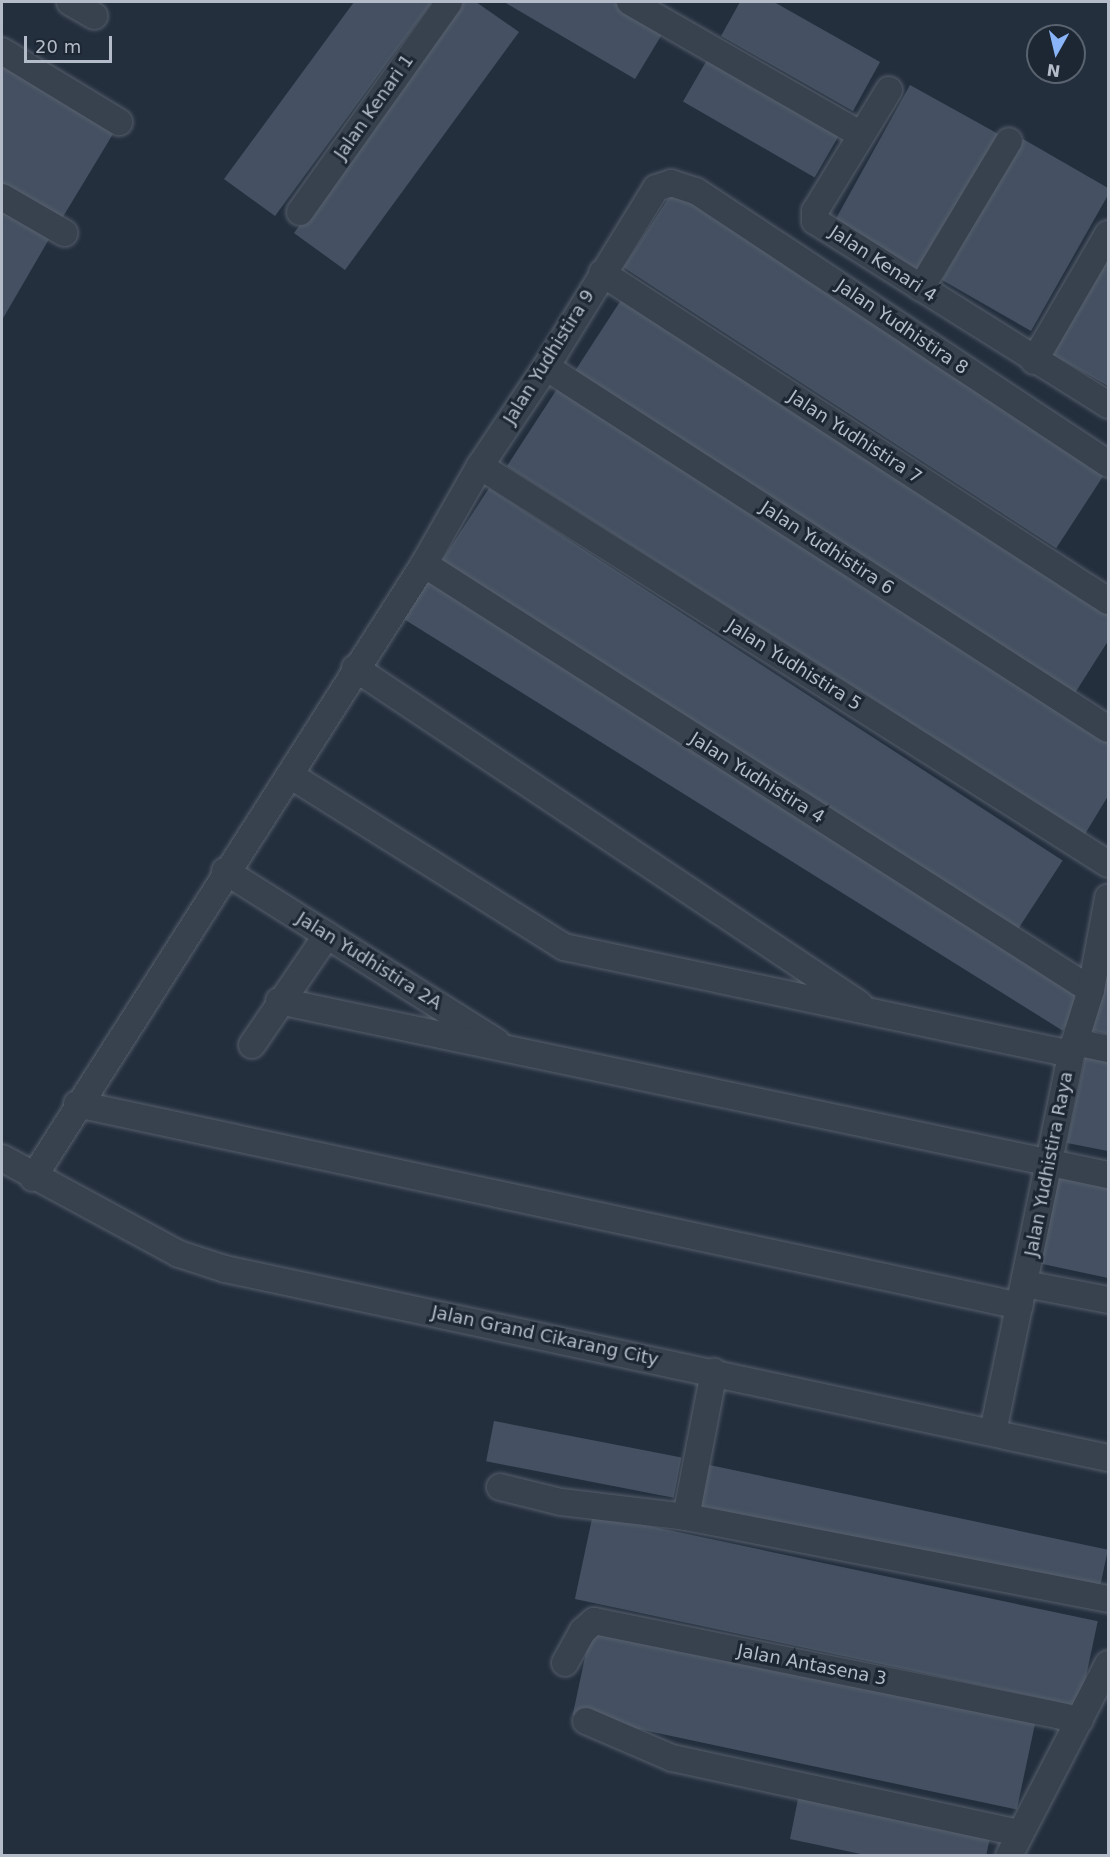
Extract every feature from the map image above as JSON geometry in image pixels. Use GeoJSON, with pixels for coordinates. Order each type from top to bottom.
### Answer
{"type":"FeatureCollection","features":[{"type":"Feature","properties":{"kind":"street"},"geometry":{"type":"LineString","coordinates":[[70,2],[94,16]]}},
{"type":"Feature","properties":{"kind":"street","name":"Jalan Kenari 1"},"geometry":{"type":"LineString","coordinates":[[300,212],[448,2]]}},
{"type":"Feature","properties":{"kind":"street"},"geometry":{"type":"LineString","coordinates":[[630,2],[860,134],[889,90]]}},
{"type":"Feature","properties":{"kind":"street"},"geometry":{"type":"LineString","coordinates":[[2,51],[119,122]]}},
{"type":"Feature","properties":{"kind":"street","name":"Jalan Kenari 4"},"geometry":{"type":"LineString","coordinates":[[860,134],[815,211],[815,221],[1034,361],[1108,405]]}},
{"type":"Feature","properties":{"kind":"street"},"geometry":{"type":"LineString","coordinates":[[921,288],[1009,141]]}},
{"type":"Feature","properties":{"kind":"street","name":"Jalan Yudhistira 9"},"geometry":{"type":"LineString","coordinates":[[33,1178],[77,1104],[225,871],[290,775],[355,668],[424,564],[480,466],[546,367],[656,188],[671,183],[696,191]]}},
{"type":"Feature","properties":{"kind":"street","name":"Jalan Yudhistira 8"},"geometry":{"type":"LineString","coordinates":[[696,191],[1108,464]]}},
{"type":"Feature","properties":{"kind":"street"},"geometry":{"type":"LineString","coordinates":[[2,197],[64,233]]}},
{"type":"Feature","properties":{"kind":"street"},"geometry":{"type":"LineString","coordinates":[[1034,361],[1108,234]]}},
{"type":"Feature","properties":{"kind":"street","name":"Jalan Yudhistira 7"},"geometry":{"type":"LineString","coordinates":[[602,273],[1108,601]]}},
{"type":"Feature","properties":{"kind":"street","name":"Jalan Yudhistira 6"},"geometry":{"type":"LineString","coordinates":[[546,367],[1108,729]]}},
{"type":"Feature","properties":{"kind":"street","name":"Jalan Yudhistira 5"},"geometry":{"type":"LineString","coordinates":[[480,466],[1108,864]]}},
{"type":"Feature","properties":{"kind":"street","name":"Jalan Yudhistira 4"},"geometry":{"type":"LineString","coordinates":[[424,564],[1091,990]]}},
{"type":"Feature","properties":{"kind":"street"},"geometry":{"type":"LineString","coordinates":[[355,668],[872,1012]]}},
{"type":"Feature","properties":{"kind":"street"},"geometry":{"type":"LineString","coordinates":[[290,775],[564,947],[872,1012],[1073,1048],[1108,1049]]}},
{"type":"Feature","properties":{"kind":"street","name":"Jalan Yudhistira 2A"},"geometry":{"type":"LineString","coordinates":[[225,871],[512,1051]]}},
{"type":"Feature","properties":{"kind":"street","name":"Jalan Yudhistira Raya"},"geometry":{"type":"LineString","coordinates":[[993,1432],[1052,1163],[1073,1048],[1091,990],[1106,927],[1108,898]]}},
{"type":"Feature","properties":{"kind":"street"},"geometry":{"type":"LineString","coordinates":[[252,1045],[279,1000],[327,935]]}},
{"type":"Feature","properties":{"kind":"street"},"geometry":{"type":"LineString","coordinates":[[279,1000],[1108,1175]]}},
{"type":"Feature","properties":{"kind":"street"},"geometry":{"type":"LineString","coordinates":[[77,1104],[1022,1295],[1108,1300]]}},
{"type":"Feature","properties":{"kind":"street","name":"Jalan Grand Cikarang City"},"geometry":{"type":"LineString","coordinates":[[2,1158],[33,1178],[179,1254],[225,1269],[1108,1458]]}},
{"type":"Feature","properties":{"kind":"street"},"geometry":{"type":"LineString","coordinates":[[686,1517],[714,1372]]}},
{"type":"Feature","properties":{"kind":"street"},"geometry":{"type":"LineString","coordinates":[[500,1487],[561,1502],[686,1517],[1108,1599]]}},
{"type":"Feature","properties":{"kind":"street","name":"Jalan Antasena 3"},"geometry":{"type":"LineString","coordinates":[[565,1663],[583,1631],[594,1622],[1080,1720]]}},
{"type":"Feature","properties":{"kind":"street"},"geometry":{"type":"LineString","coordinates":[[586,1721],[672,1758],[1014,1844],[1108,1664]]}},
{"type":"Feature","properties":{"kind":"building"},"geometry":{"type":"Polygon","coordinates":[[[354,2],[432,2],[275,216],[224,179],[354,2]]]}},
{"type":"Feature","properties":{"kind":"building"},"geometry":{"type":"Polygon","coordinates":[[[463,2],[476,2],[519,32],[345,270],[294,233],[463,2]]]}},
{"type":"Feature","properties":{"kind":"building"},"geometry":{"type":"Polygon","coordinates":[[[504,2],[614,2],[664,31],[635,79],[504,2]]]}},
{"type":"Feature","properties":{"kind":"building"},"geometry":{"type":"Polygon","coordinates":[[[740,2],[774,2],[880,62],[853,111],[721,36],[740,2]]]}},
{"type":"Feature","properties":{"kind":"building"},"geometry":{"type":"Polygon","coordinates":[[[711,53],[843,129],[815,177],[683,101],[711,53]]]}},
{"type":"Feature","properties":{"kind":"building"},"geometry":{"type":"Polygon","coordinates":[[[2,61],[116,129],[58,225],[2,191],[2,61]]]}},
{"type":"Feature","properties":{"kind":"building"},"geometry":{"type":"Polygon","coordinates":[[[910,85],[999,134],[921,276],[831,227],[910,85]]]}},
{"type":"Feature","properties":{"kind":"building"},"geometry":{"type":"Polygon","coordinates":[[[1023,139],[1108,188],[1108,195],[1031,331],[942,280],[1023,139]]]}},
{"type":"Feature","properties":{"kind":"building"},"geometry":{"type":"Polygon","coordinates":[[[673,191],[1106,472],[1056,548],[623,267],[673,191]]]}},
{"type":"Feature","properties":{"kind":"building"},"geometry":{"type":"Polygon","coordinates":[[[2,204],[52,234],[2,320],[2,204]]]}},
{"type":"Feature","properties":{"kind":"building"},"geometry":{"type":"Polygon","coordinates":[[[1108,258],[1108,386],[1053,355],[1108,258]]]}},
{"type":"Feature","properties":{"kind":"building"},"geometry":{"type":"Polygon","coordinates":[[[623,297],[1108,607],[1108,641],[1075,693],[573,374],[623,297]]]}},
{"type":"Feature","properties":{"kind":"building"},"geometry":{"type":"Polygon","coordinates":[[[557,389],[1108,741],[1108,796],[1085,834],[507,466],[557,389]]]}},
{"type":"Feature","properties":{"kind":"building"},"geometry":{"type":"Polygon","coordinates":[[[489,488],[1063,861],[1013,937],[439,564],[489,488]]]}},
{"type":"Feature","properties":{"kind":"building"},"geometry":{"type":"Polygon","coordinates":[[[420,576],[1087,993],[1063,1031],[396,614],[420,576]]]}},
{"type":"Feature","properties":{"kind":"building"},"geometry":{"type":"Polygon","coordinates":[[[1108,950],[1108,1034],[1090,1030],[1108,950]]]}},
{"type":"Feature","properties":{"kind":"building"},"geometry":{"type":"Polygon","coordinates":[[[1086,1054],[1108,1059],[1108,1151],[1067,1143],[1086,1054]]]}},
{"type":"Feature","properties":{"kind":"building"},"geometry":{"type":"Polygon","coordinates":[[[1058,1175],[1108,1186],[1108,1278],[1038,1263],[1058,1175]]]}},
{"type":"Feature","properties":{"kind":"building"},"geometry":{"type":"Polygon","coordinates":[[[494,1421],[681,1457],[674,1498],[486,1461],[494,1421]]]}},
{"type":"Feature","properties":{"kind":"building"},"geometry":{"type":"Polygon","coordinates":[[[700,1463],[1108,1550],[1099,1591],[691,1504],[700,1463]]]}},
{"type":"Feature","properties":{"kind":"building"},"geometry":{"type":"Polygon","coordinates":[[[593,1514],[1098,1621],[1080,1706],[575,1599],[593,1514]]]}},
{"type":"Feature","properties":{"kind":"building"},"geometry":{"type":"Polygon","coordinates":[[[591,1629],[1035,1723],[1017,1809],[573,1715],[591,1629]]]}},
{"type":"Feature","properties":{"kind":"building"},"geometry":{"type":"Polygon","coordinates":[[[799,1794],[991,1833],[986,1856],[870,1856],[790,1839],[799,1794]]]}}]}
